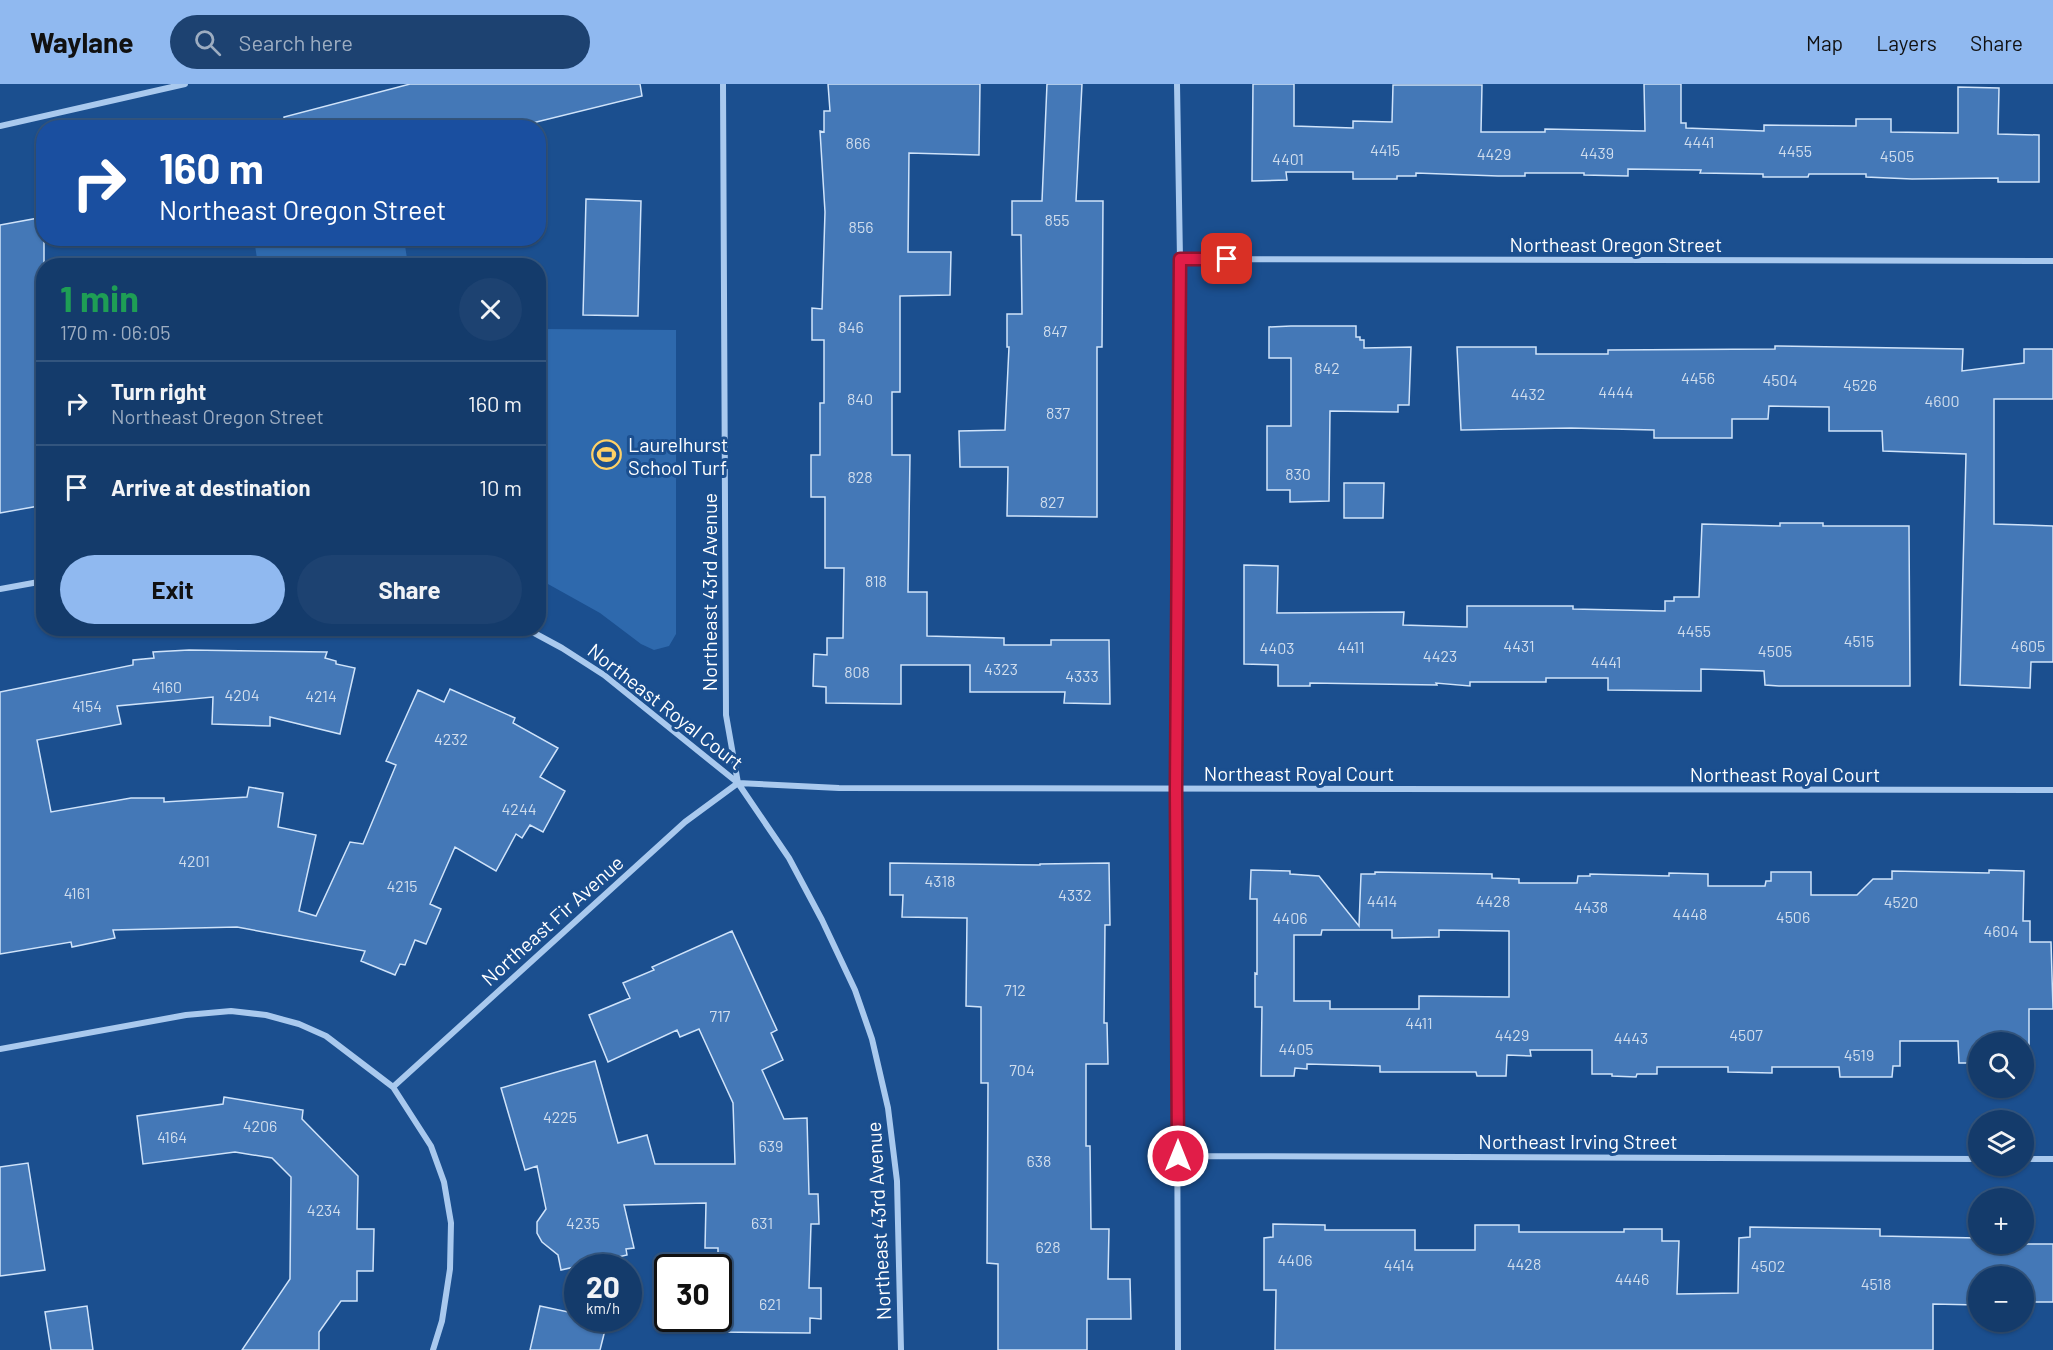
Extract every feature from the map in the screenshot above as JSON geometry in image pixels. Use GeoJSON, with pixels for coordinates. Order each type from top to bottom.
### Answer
{"type":"FeatureCollection","features":[{"type":"Feature","properties":{"kind":"street"},"geometry":{"type":"LineString","coordinates":[[0,126],[185,84]]}},
{"type":"Feature","properties":{"kind":"street","name":"Northeast 43rd Avenue"},"geometry":{"type":"LineString","coordinates":[[723,84],[726,715],[738,783],[789,858],[822,920],[855,990],[872,1039],[888,1108],[897,1181],[901,1350]]}},
{"type":"Feature","properties":{"kind":"street"},"geometry":{"type":"LineString","coordinates":[[1178,84],[1180,259],[1176,789],[1178,1350]]}},
{"type":"Feature","properties":{"kind":"street","name":"Northeast Oregon Street"},"geometry":{"type":"LineString","coordinates":[[1180,259],[2053,261]]}},
{"type":"Feature","properties":{"kind":"street"},"geometry":{"type":"LineString","coordinates":[[0,590],[36,583]]}},
{"type":"Feature","properties":{"kind":"street","name":"Northeast Royal Court"},"geometry":{"type":"LineString","coordinates":[[540,636],[604,675],[738,783],[839,788],[2053,790]]}},
{"type":"Feature","properties":{"kind":"street","name":"Northeast Fir Avenue"},"geometry":{"type":"LineString","coordinates":[[393,1087],[685,822],[738,783]]}},
{"type":"Feature","properties":{"kind":"street"},"geometry":{"type":"LineString","coordinates":[[0,1049],[186,1015],[231,1011],[266,1015],[299,1024],[326,1036],[393,1087],[431,1146],[444,1182],[451,1223],[450,1269],[442,1321],[434,1350]]}},
{"type":"Feature","properties":{"kind":"street","name":"Northeast Irving Street"},"geometry":{"type":"LineString","coordinates":[[1178,1156],[1968,1159]]}},
{"type":"Feature","properties":{"kind":"street"},"geometry":{"type":"LineString","coordinates":[[2034,1159],[2053,1159]]}},
{"type":"Feature","properties":{"kind":"shaded area"},"geometry":{"type":"Polygon","coordinates":[[[255,246],[405,246],[407,258],[257,258],[255,246]]]}},
{"type":"Feature","properties":{"kind":"shaded area","name":"Laurelhurst School Turf"},"geometry":{"type":"Polygon","coordinates":[[[546,329],[676,330],[676,634],[669,646],[654,650],[641,644],[600,613],[546,583],[546,329]]]}},
{"type":"Feature","properties":{"kind":"building"},"geometry":{"type":"Polygon","coordinates":[[[410,84],[640,84],[642,96],[544,120],[284,120],[284,117],[410,84]]]}},
{"type":"Feature","properties":{"kind":"building"},"geometry":{"type":"Polygon","coordinates":[[[828,84],[980,84],[979,155],[909,153],[908,252],[951,252],[950,295],[900,296],[900,392],[892,392],[892,455],[910,455],[908,592],[927,592],[927,636],[1004,638],[1004,645],[1051,645],[1051,640],[1109,640],[1110,704],[1064,703],[1065,692],[970,692],[970,665],[901,665],[901,704],[826,703],[826,687],[813,686],[814,654],[827,655],[827,638],[843,638],[844,568],[825,568],[825,497],[811,497],[811,455],[820,455],[820,403],[824,403],[824,340],[812,340],[812,308],[822,309],[825,212],[820,131],[824,132],[824,111],[830,111],[828,84]]]}},
{"type":"Feature","properties":{"kind":"building"},"geometry":{"type":"Polygon","coordinates":[[[1047,84],[1082,84],[1076,201],[1103,201],[1102,347],[1097,347],[1097,517],[1007,516],[1008,467],[960,467],[959,431],[1005,430],[1009,347],[1007,347],[1007,314],[1022,314],[1021,235],[1012,235],[1012,201],[1042,201],[1047,84]]]}},
{"type":"Feature","properties":{"kind":"building"},"geometry":{"type":"Polygon","coordinates":[[[1253,84],[1294,84],[1294,126],[1353,128],[1353,121],[1392,122],[1393,85],[1482,85],[1481,132],[1545,132],[1545,129],[1645,131],[1644,84],[1681,84],[1681,123],[1686,123],[1686,128],[1764,131],[1764,125],[1856,126],[1856,119],[1891,119],[1891,132],[1958,133],[1958,87],[1999,88],[1998,134],[2039,135],[2039,182],[1998,182],[1998,178],[1866,177],[1866,174],[1763,177],[1763,174],[1700,173],[1701,170],[1628,169],[1628,176],[1584,175],[1584,173],[1525,173],[1525,176],[1498,176],[1416,173],[1416,176],[1397,176],[1397,179],[1353,179],[1353,172],[1286,172],[1287,180],[1252,181],[1253,84]]]}},
{"type":"Feature","properties":{"kind":"building"},"geometry":{"type":"Polygon","coordinates":[[[586,199],[641,201],[638,316],[583,315],[586,199]]]}},
{"type":"Feature","properties":{"kind":"building"},"geometry":{"type":"Polygon","coordinates":[[[36,218],[36,246],[44,246],[44,258],[36,258],[36,506],[0,513],[0,225],[36,218]]]}},
{"type":"Feature","properties":{"kind":"building"},"geometry":{"type":"Polygon","coordinates":[[[1356,326],[1356,337],[1364,340],[1364,348],[1411,347],[1409,405],[1398,405],[1398,412],[1330,411],[1329,501],[1290,502],[1290,490],[1267,490],[1267,426],[1291,426],[1291,358],[1269,358],[1269,327],[1356,326]]]}},
{"type":"Feature","properties":{"kind":"building"},"geometry":{"type":"Polygon","coordinates":[[[1775,346],[1963,349],[1962,371],[2024,363],[2024,349],[2053,349],[2053,399],[1994,399],[1994,524],[2053,526],[2053,662],[2031,662],[2030,688],[1960,685],[1966,454],[1883,451],[1882,431],[1829,431],[1829,407],[1769,406],[1768,419],[1732,419],[1732,438],[1654,438],[1654,430],[1571,428],[1461,430],[1457,347],[1536,347],[1536,354],[1608,354],[1608,350],[1775,349],[1775,346]]]}},
{"type":"Feature","properties":{"kind":"building"},"geometry":{"type":"Polygon","coordinates":[[[1344,483],[1384,483],[1383,518],[1344,518],[1344,483]]]}},
{"type":"Feature","properties":{"kind":"building"},"geometry":{"type":"Polygon","coordinates":[[[1780,523],[1823,523],[1823,526],[1909,526],[1910,686],[1765,685],[1764,671],[1701,669],[1701,691],[1608,690],[1608,678],[1546,678],[1546,682],[1470,682],[1470,686],[1436,683],[1437,685],[1310,683],[1310,686],[1278,686],[1278,665],[1244,664],[1244,565],[1278,566],[1277,613],[1404,612],[1403,625],[1467,627],[1467,606],[1573,606],[1573,609],[1665,611],[1665,601],[1674,601],[1674,597],[1699,597],[1702,524],[1780,526],[1780,523]]]}},
{"type":"Feature","properties":{"kind":"building"},"geometry":{"type":"Polygon","coordinates":[[[189,650],[327,652],[325,658],[336,661],[336,664],[355,668],[340,734],[270,717],[270,726],[212,724],[213,697],[117,706],[121,724],[37,740],[51,812],[131,798],[164,798],[164,802],[247,797],[249,787],[283,793],[278,827],[316,835],[299,911],[316,916],[350,842],[363,844],[396,765],[386,761],[418,690],[444,702],[450,689],[515,718],[513,723],[558,748],[540,777],[565,791],[543,832],[530,825],[522,838],[516,834],[496,871],[455,847],[430,904],[441,909],[426,944],[415,940],[405,965],[400,964],[395,975],[361,961],[365,951],[237,927],[113,930],[115,938],[72,947],[71,942],[0,954],[0,692],[133,665],[133,660],[154,658],[153,652],[189,650]]]}},
{"type":"Feature","properties":{"kind":"building"},"geometry":{"type":"Polygon","coordinates":[[[890,863],[1040,865],[1109,863],[1110,925],[1105,925],[1104,1023],[1107,1023],[1108,1064],[1086,1064],[1086,1146],[1090,1146],[1091,1229],[1109,1229],[1108,1279],[1130,1279],[1131,1319],[1087,1319],[1087,1350],[998,1350],[998,1264],[987,1263],[988,1083],[981,1083],[981,1007],[966,1006],[967,918],[902,917],[903,895],[890,895],[890,863]]]}},
{"type":"Feature","properties":{"kind":"building"},"geometry":{"type":"Polygon","coordinates":[[[1251,870],[1290,871],[1290,874],[1319,876],[1359,926],[1361,874],[1375,874],[1375,872],[1492,874],[1492,878],[1519,879],[1519,883],[1577,883],[1578,876],[1590,876],[1590,874],[1669,876],[1669,873],[1708,874],[1708,886],[1765,886],[1766,881],[1771,881],[1771,872],[1811,872],[1811,895],[1857,895],[1873,879],[1892,879],[1892,871],[1989,873],[1989,870],[2024,871],[2023,921],[2030,921],[2030,942],[2051,942],[2053,1009],[2029,1009],[2029,1032],[1968,1032],[1968,1063],[1959,1063],[1958,1041],[1900,1041],[1900,1066],[1893,1066],[1892,1077],[1840,1077],[1839,1067],[1772,1067],[1772,1073],[1728,1072],[1728,1067],[1657,1067],[1657,1074],[1637,1074],[1636,1077],[1612,1076],[1612,1074],[1592,1074],[1592,1050],[1530,1050],[1531,1056],[1507,1055],[1506,1076],[1477,1076],[1476,1072],[1380,1072],[1380,1066],[1307,1064],[1307,1069],[1295,1068],[1294,1076],[1261,1076],[1262,1007],[1255,1007],[1257,899],[1250,899],[1251,870]],[[1322,930],[1321,935],[1294,935],[1294,1001],[1330,1001],[1330,1009],[1419,1009],[1419,996],[1509,997],[1509,931],[1439,930],[1439,937],[1392,938],[1392,930],[1322,930]]]}},
{"type":"Feature","properties":{"kind":"building"},"geometry":{"type":"Polygon","coordinates":[[[732,931],[777,1030],[771,1033],[783,1060],[762,1070],[784,1119],[807,1118],[809,1194],[818,1194],[819,1224],[811,1224],[809,1288],[821,1288],[821,1319],[810,1318],[810,1333],[718,1332],[732,1332],[732,1254],[718,1254],[718,1248],[705,1248],[706,1203],[624,1205],[634,1248],[626,1249],[627,1254],[564,1254],[564,1269],[561,1270],[558,1255],[542,1242],[537,1233],[537,1222],[546,1209],[537,1166],[525,1170],[501,1088],[595,1061],[618,1143],[647,1135],[655,1164],[735,1164],[733,1103],[699,1029],[680,1037],[677,1030],[608,1062],[589,1015],[630,998],[623,983],[654,970],[652,967],[732,931]]]}},
{"type":"Feature","properties":{"kind":"building"},"geometry":{"type":"Polygon","coordinates":[[[224,1097],[303,1110],[302,1119],[358,1176],[357,1229],[374,1229],[373,1271],[357,1271],[357,1301],[341,1301],[319,1332],[319,1350],[242,1350],[290,1279],[291,1177],[272,1158],[235,1152],[143,1164],[137,1116],[223,1104],[224,1097]]]}},
{"type":"Feature","properties":{"kind":"building"},"geometry":{"type":"Polygon","coordinates":[[[28,1163],[45,1270],[0,1276],[0,1167],[28,1163]]]}},
{"type":"Feature","properties":{"kind":"building"},"geometry":{"type":"Polygon","coordinates":[[[1273,1224],[1325,1225],[1325,1230],[1415,1230],[1415,1250],[1475,1250],[1475,1225],[1519,1225],[1519,1232],[1624,1232],[1624,1229],[1662,1229],[1662,1241],[1679,1241],[1677,1294],[1738,1293],[1739,1238],[1750,1237],[1750,1227],[1880,1229],[1880,1236],[1968,1238],[1968,1254],[2034,1254],[2034,1244],[2053,1244],[2053,1302],[2034,1302],[2034,1266],[1968,1266],[1968,1305],[1933,1304],[1933,1350],[1275,1350],[1276,1290],[1264,1290],[1264,1238],[1273,1237],[1273,1224]]]}},
{"type":"Feature","properties":{"kind":"building"},"geometry":{"type":"Polygon","coordinates":[[[87,1306],[93,1350],[51,1350],[45,1312],[87,1306]]]}},
{"type":"Feature","properties":{"kind":"building"},"geometry":{"type":"Polygon","coordinates":[[[540,1306],[564,1311],[564,1332],[604,1332],[600,1350],[530,1350],[540,1306]]]}},
{"type":"Feature","properties":{"kind":"place","name":"Laurelhurst School Turf"},"geometry":{"type":"Point","coordinates":[607,455]}},
{"type":"Feature","properties":{"kind":"route"},"geometry":{"type":"LineString","coordinates":[[1178,1156],[1176,789],[1180,259],[1227,259]]}}]}
